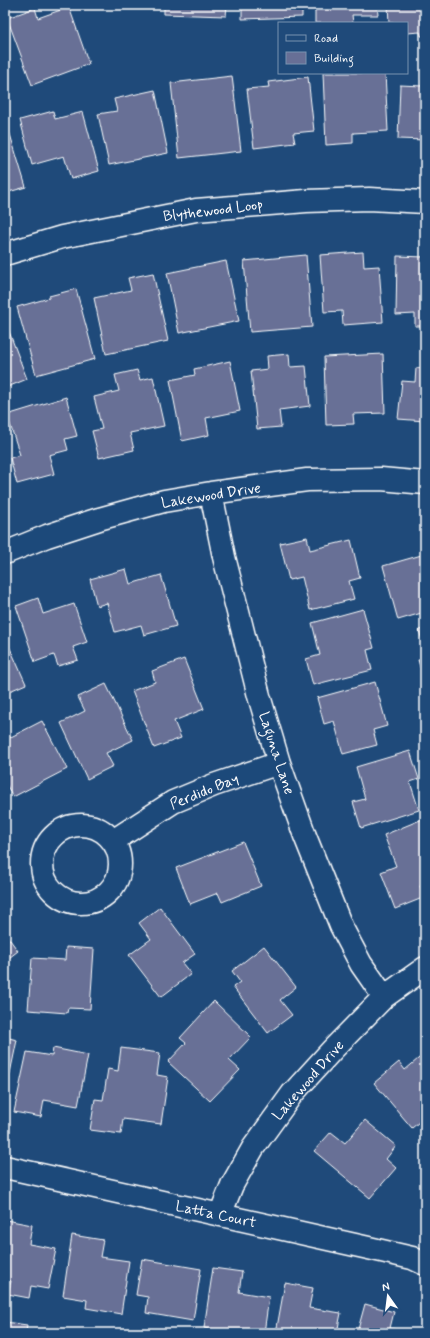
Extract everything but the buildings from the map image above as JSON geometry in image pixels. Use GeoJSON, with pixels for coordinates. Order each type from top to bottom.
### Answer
{"type":"FeatureCollection","features":[{"type":"Feature","properties":{"kind":"street","name":"Blythewood Loop"},"geometry":{"type":"LineString","coordinates":[[5,254],[62,237],[196,210],[314,200],[369,199],[425,202]]}},
{"type":"Feature","properties":{"kind":"street","name":"Lakewood Drive"},"geometry":{"type":"LineString","coordinates":[[5,553],[47,536],[99,519],[164,501],[211,493],[307,480],[381,479],[425,483]]}},
{"type":"Feature","properties":{"kind":"street","name":"Laguna Lane"},"geometry":{"type":"LineString","coordinates":[[211,493],[224,557],[259,696],[279,763],[305,836],[341,926],[361,964],[384,998]]}},
{"type":"Feature","properties":{"kind":"street","name":"Perdido Bay"},"geometry":{"type":"LineString","coordinates":[[113,842],[172,802],[214,785],[279,763]]}},
{"type":"Feature","properties":{"kind":"street","name":"Lakewood Drive"},"geometry":{"type":"LineString","coordinates":[[220,1215],[232,1185],[253,1148],[292,1094],[333,1049],[384,998],[425,968]]}},
{"type":"Feature","properties":{"kind":"street","name":"Latta Court"},"geometry":{"type":"LineString","coordinates":[[5,1167],[381,1250],[412,1258],[425,1264]]}}]}
